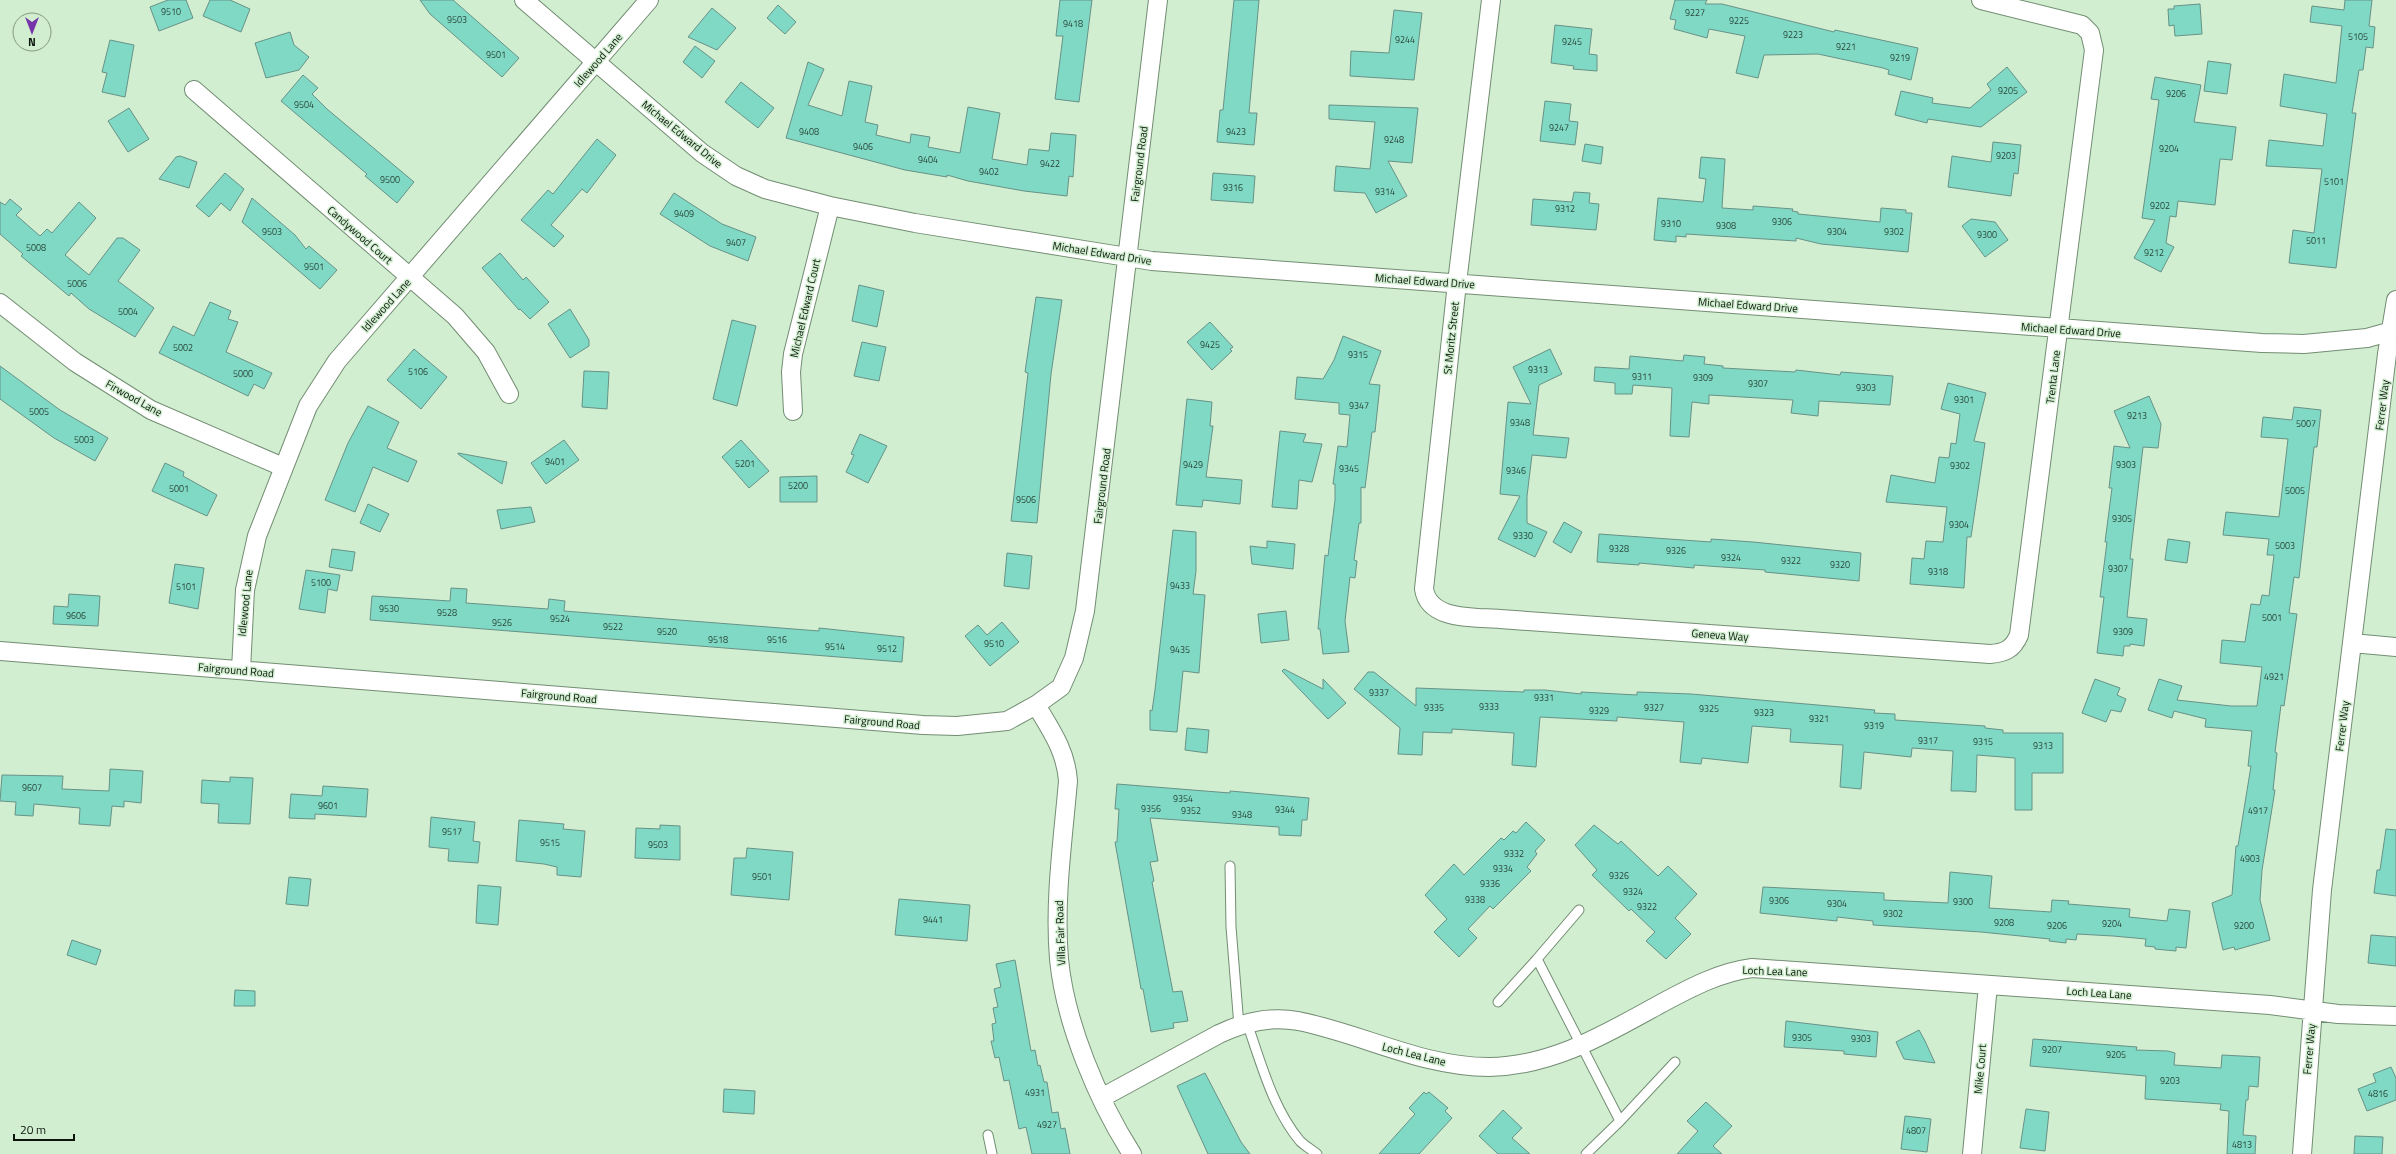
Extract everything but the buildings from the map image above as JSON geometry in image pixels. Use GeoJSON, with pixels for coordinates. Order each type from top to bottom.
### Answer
{"type":"FeatureCollection","features":[{"type":"Feature","properties":{"kind":"street","name":"Michael Edward Drive"},"geometry":{"type":"LineString","coordinates":[[524,0],[702,153],[736,176],[772,191],[830,206],[986,235],[1152,261],[2059,329],[2304,344],[2368,338],[2393,330]]}},
{"type":"Feature","properties":{"kind":"street","name":"Idlewood Lane"},"geometry":{"type":"LineString","coordinates":[[241,670],[244,605],[248,569],[257,536],[308,406],[337,361],[649,0]]}},
{"type":"Feature","properties":{"kind":"street","name":"Fairground Road"},"geometry":{"type":"LineString","coordinates":[[0,651],[923,725],[987,724],[1007,721],[1036,705],[1061,687],[1074,658],[1086,611],[1158,0]]}},
{"type":"Feature","properties":{"kind":"street","name":"St Moritz Street"},"geometry":{"type":"LineString","coordinates":[[1429,604],[1424,589],[1457,283],[1491,0]]}},
{"type":"Feature","properties":{"kind":"street","name":"Trenta Lane"},"geometry":{"type":"LineString","coordinates":[[1981,0],[2082,25],[2090,33],[2094,50],[2019,635],[2012,648]]}},
{"type":"Feature","properties":{"kind":"street","name":"Candywood Court"},"geometry":{"type":"LineString","coordinates":[[194,90],[409,278],[455,316],[486,352],[509,394]]}},
{"type":"Feature","properties":{"kind":"street","name":"Michael Edward Court"},"geometry":{"type":"LineString","coordinates":[[793,411],[793,354],[830,206]]}},
{"type":"Feature","properties":{"kind":"street","name":"Ferrer Way"},"geometry":{"type":"LineString","coordinates":[[2302,1154],[2322,890],[2396,300]]}},
{"type":"Feature","properties":{"kind":"street","name":"Firwood Lane"},"geometry":{"type":"LineString","coordinates":[[0,303],[74,362],[151,410],[283,468]]}},
{"type":"Feature","properties":{"kind":"street","name":"Geneva Way"},"geometry":{"type":"LineString","coordinates":[[1429,604],[1436,609],[1450,614],[1508,620],[1990,654],[2003,653],[2012,648]]}},
{"type":"Feature","properties":{"kind":"street"},"geometry":{"type":"LineString","coordinates":[[2352,643],[2396,647]]}},
{"type":"Feature","properties":{"kind":"street","name":"Villa Fair Road"},"geometry":{"type":"LineString","coordinates":[[1036,705],[1060,745],[1066,763],[1068,781],[1057,918],[1059,960],[1072,1023],[1081,1051],[1132,1154]]}},
{"type":"Feature","properties":{"kind":"street","name":"Loch Lea Lane"},"geometry":{"type":"LineString","coordinates":[[1103,1097],[1219,1034],[1243,1024],[1269,1020],[1298,1021],[1431,1061],[1464,1066],[1512,1066],[1534,1062],[1582,1046],[1694,986],[1737,970],[1752,968],[2270,1005],[2312,1011],[2396,1016]]}},
{"type":"Feature","properties":{"kind":"street","name":"Mike Court"},"geometry":{"type":"LineString","coordinates":[[1972,1154],[1988,985]]}},
{"type":"Feature","properties":{"kind":"lane"},"geometry":{"type":"LineString","coordinates":[[1230,866],[1231,927],[1243,1024],[1286,1122],[1301,1142],[1317,1154]]}},
{"type":"Feature","properties":{"kind":"lane"},"geometry":{"type":"LineString","coordinates":[[1498,1002],[1579,910]]}},
{"type":"Feature","properties":{"kind":"lane"},"geometry":{"type":"LineString","coordinates":[[1537,959],[1620,1121]]}},
{"type":"Feature","properties":{"kind":"lane"},"geometry":{"type":"LineString","coordinates":[[1586,1154],[1620,1121],[1675,1062]]}},
{"type":"Feature","properties":{"kind":"lane"},"geometry":{"type":"LineString","coordinates":[[988,1134],[992,1154]]}}]}
